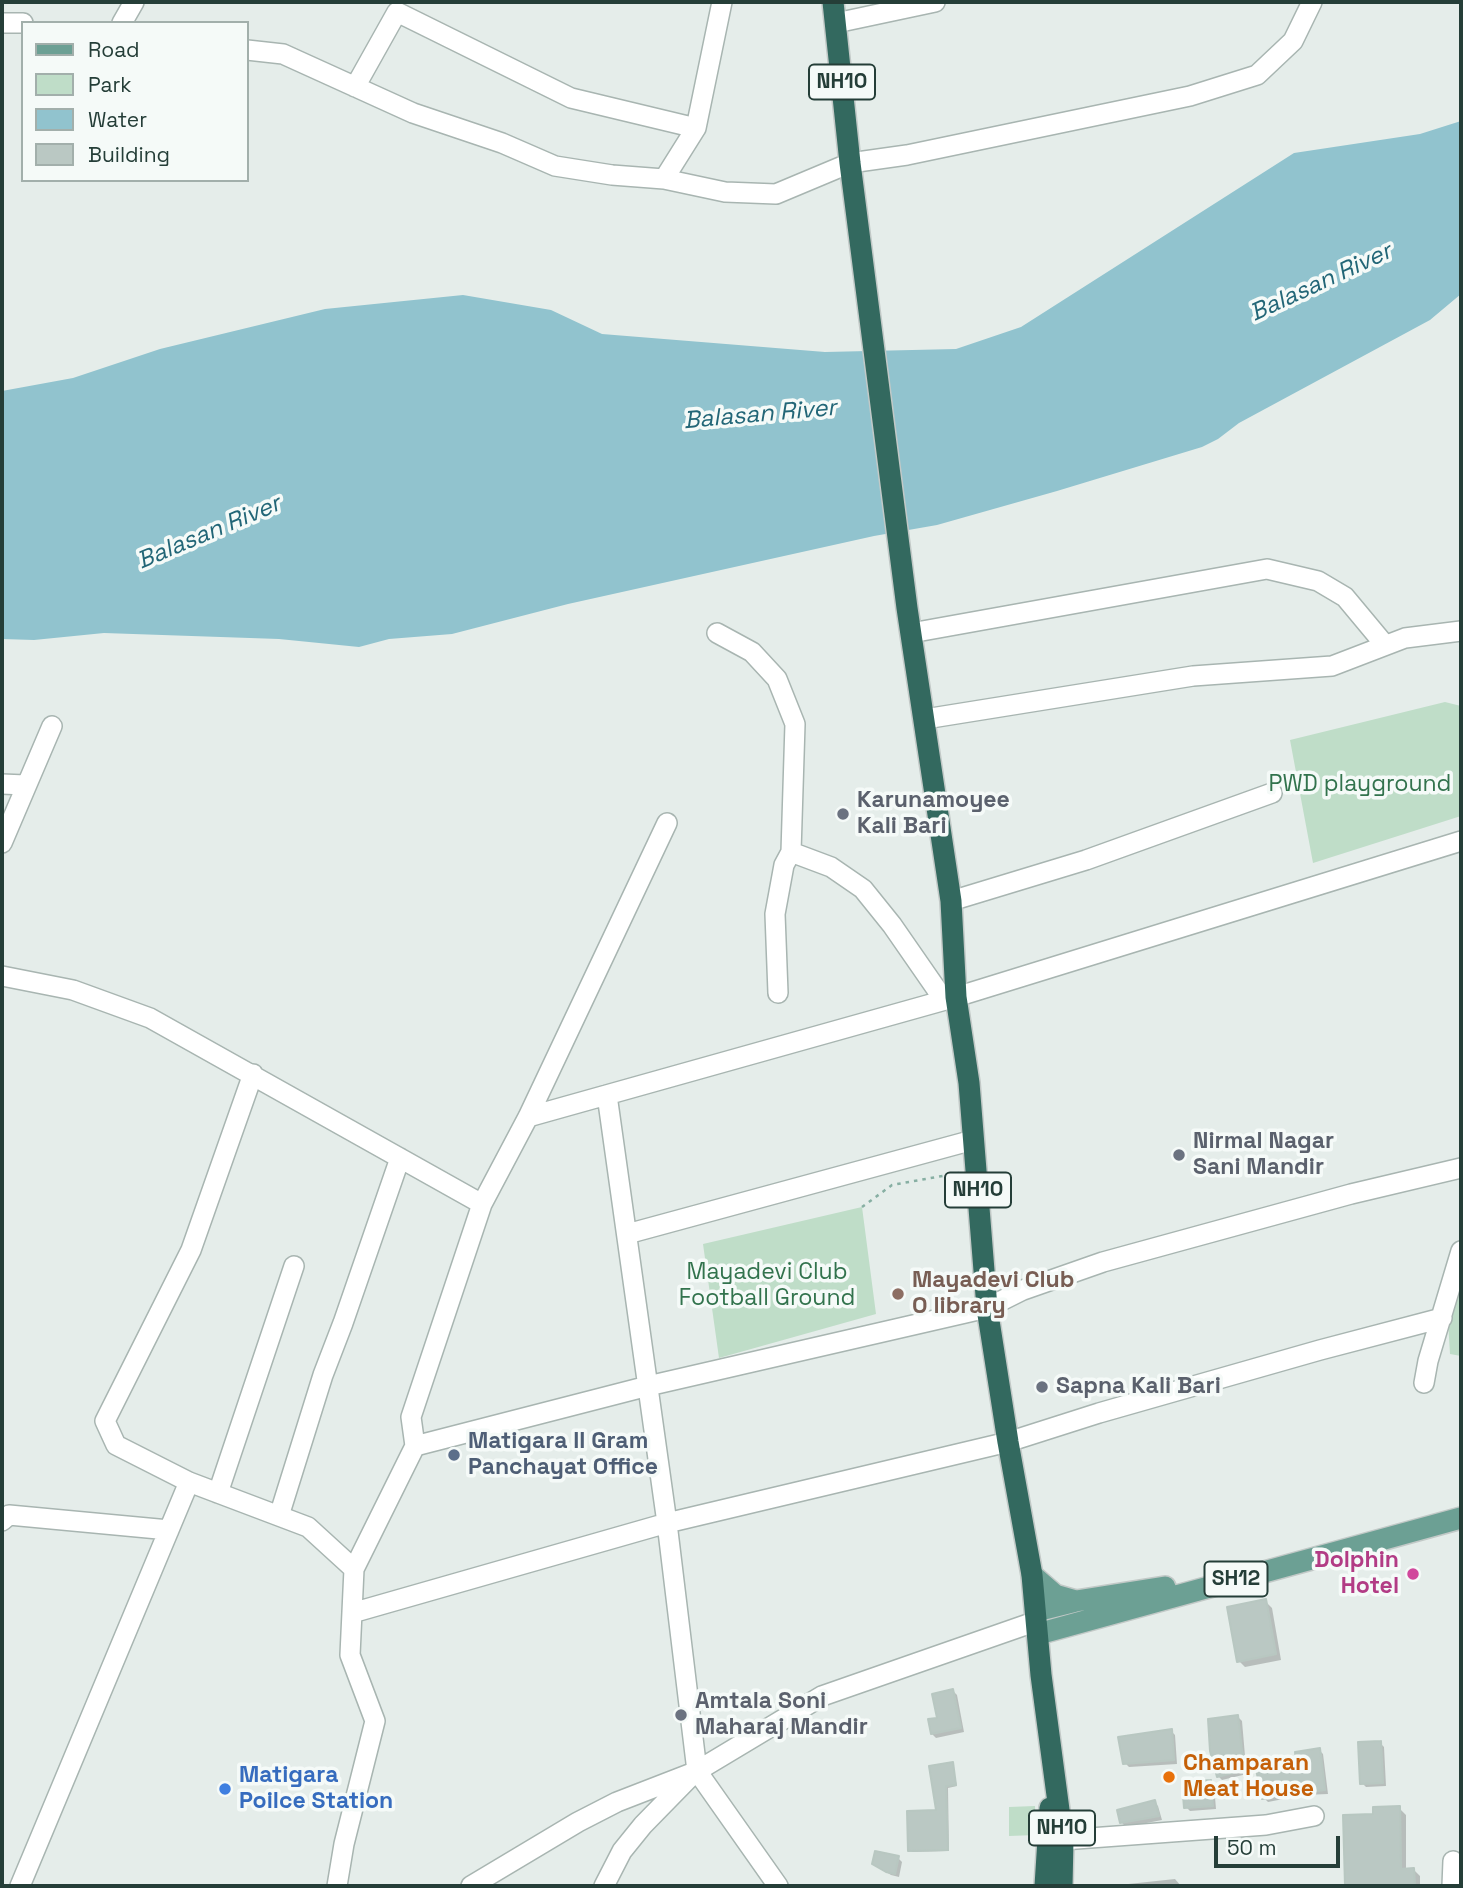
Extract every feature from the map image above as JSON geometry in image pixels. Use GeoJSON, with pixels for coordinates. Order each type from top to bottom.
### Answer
{"type":"FeatureCollection","features":[{"type":"Feature","properties":{"kind":"highway","name":"NH10"},"geometry":{"type":"LineString","coordinates":[[834,12],[850,163],[907,608],[951,901],[950,999],[969,1083],[987,1308],[1032,1575],[1063,1840],[1062,1886]]}},
{"type":"Feature","properties":{"kind":"highway"},"geometry":{"type":"LineString","coordinates":[[1045,1886],[1054,1771]]}},
{"type":"Feature","properties":{"kind":"main road","name":"SH12"},"geometry":{"type":"LineString","coordinates":[[1037,1622],[1259,1573],[1461,1518]]}},
{"type":"Feature","properties":{"kind":"main road","name":"SH12"},"geometry":{"type":"LineString","coordinates":[[1037,1622],[1076,1601],[1259,1573]]}},
{"type":"Feature","properties":{"kind":"main road"},"geometry":{"type":"LineString","coordinates":[[1032,1575],[1055,1595],[1076,1601]]}},
{"type":"Feature","properties":{"kind":"street"},"geometry":{"type":"LineString","coordinates":[[123,21],[134,2]]}},
{"type":"Feature","properties":{"kind":"street"},"geometry":{"type":"LineString","coordinates":[[664,179],[696,128],[722,2]]}},
{"type":"Feature","properties":{"kind":"street"},"geometry":{"type":"LineString","coordinates":[[834,12],[935,2]]}},
{"type":"Feature","properties":{"kind":"street"},"geometry":{"type":"LineString","coordinates":[[248,50],[283,54],[413,113],[502,143],[555,166],[612,175],[664,179],[725,192],[776,194],[850,163],[907,155],[1177,99],[1256,75],[1293,41],[1312,2]]}},
{"type":"Feature","properties":{"kind":"street"},"geometry":{"type":"LineString","coordinates":[[355,87],[397,12],[571,98],[696,128]]}},
{"type":"Feature","properties":{"kind":"street"},"geometry":{"type":"LineString","coordinates":[[2,23],[21,23]]}},
{"type":"Feature","properties":{"kind":"street"},"geometry":{"type":"LineString","coordinates":[[911,633],[1267,569],[1318,581],[1345,597],[1385,645]]}},
{"type":"Feature","properties":{"kind":"street"},"geometry":{"type":"LineString","coordinates":[[925,719],[1193,676],[1332,666],[1405,638],[1461,631]]}},
{"type":"Feature","properties":{"kind":"street"},"geometry":{"type":"LineString","coordinates":[[717,634],[752,652],[777,679],[795,724],[791,852],[784,865],[775,914],[778,993]]}},
{"type":"Feature","properties":{"kind":"street"},"geometry":{"type":"LineString","coordinates":[[2,843],[52,726]]}},
{"type":"Feature","properties":{"kind":"street"},"geometry":{"type":"LineString","coordinates":[[2,784],[25,785]]}},
{"type":"Feature","properties":{"kind":"street"},"geometry":{"type":"LineString","coordinates":[[951,901],[1086,860],[1272,793]]}},
{"type":"Feature","properties":{"kind":"street"},"geometry":{"type":"LineString","coordinates":[[337,1886],[344,1844],[375,1721],[350,1655],[354,1569],[415,1446],[411,1417],[482,1204],[528,1117],[667,822]]}},
{"type":"Feature","properties":{"kind":"street"},"geometry":{"type":"LineString","coordinates":[[528,1117],[950,999],[1461,841]]}},
{"type":"Feature","properties":{"kind":"street"},"geometry":{"type":"LineString","coordinates":[[791,852],[831,867],[863,889],[950,999]]}},
{"type":"Feature","properties":{"kind":"street"},"geometry":{"type":"LineString","coordinates":[[2,976],[73,990],[150,1018],[482,1204]]}},
{"type":"Feature","properties":{"kind":"street"},"geometry":{"type":"LineString","coordinates":[[253,1074],[191,1250],[105,1420],[116,1445],[189,1482],[308,1528],[354,1569]]}},
{"type":"Feature","properties":{"kind":"street"},"geometry":{"type":"LineString","coordinates":[[607,1095],[667,1523],[696,1771],[778,1886]]}},
{"type":"Feature","properties":{"kind":"street"},"geometry":{"type":"LineString","coordinates":[[626,1234],[973,1140]]}},
{"type":"Feature","properties":{"kind":"street"},"geometry":{"type":"LineString","coordinates":[[279,1516],[323,1375],[400,1158]]}},
{"type":"Feature","properties":{"kind":"street"},"geometry":{"type":"LineString","coordinates":[[415,1446],[648,1386],[987,1308],[1023,1290],[1103,1262],[1351,1194],[1461,1168]]}},
{"type":"Feature","properties":{"kind":"street"},"geometry":{"type":"LineString","coordinates":[[1424,1383],[1461,1251]]}},
{"type":"Feature","properties":{"kind":"street"},"geometry":{"type":"LineString","coordinates":[[218,1493],[294,1266]]}},
{"type":"Feature","properties":{"kind":"street"},"geometry":{"type":"LineString","coordinates":[[352,1613],[667,1523],[1008,1443],[1098,1413],[1342,1343],[1442,1318]]}},
{"type":"Feature","properties":{"kind":"street"},"geometry":{"type":"LineString","coordinates":[[20,1886],[189,1482]]}},
{"type":"Feature","properties":{"kind":"street"},"geometry":{"type":"LineString","coordinates":[[2,1521],[9,1515],[169,1530]]}},
{"type":"Feature","properties":{"kind":"street"},"geometry":{"type":"LineString","coordinates":[[471,1886],[578,1822],[617,1802],[696,1771],[822,1696],[1037,1622]]}},
{"type":"Feature","properties":{"kind":"street"},"geometry":{"type":"LineString","coordinates":[[604,1886],[622,1851],[657,1810],[696,1771]]}},
{"type":"Feature","properties":{"kind":"street"},"geometry":{"type":"LineString","coordinates":[[1063,1840],[1266,1825],[1314,1816]]}},
{"type":"Feature","properties":{"kind":"street"},"geometry":{"type":"LineString","coordinates":[[1451,1886],[1453,1861]]}},
{"type":"Feature","properties":{"kind":"path"},"geometry":{"type":"LineString","coordinates":[[862,1207],[892,1185],[976,1170]]}},
{"type":"Feature","properties":{"kind":"green space","name":"PWD playground"},"geometry":{"type":"Polygon","coordinates":[[[1445,702],[1461,706],[1461,816],[1313,863],[1290,740],[1445,702]]]}},
{"type":"Feature","properties":{"kind":"green space","name":"Mayadevi Club Football Ground"},"geometry":{"type":"Polygon","coordinates":[[[862,1207],[876,1314],[719,1358],[703,1244],[862,1207]]]}},
{"type":"Feature","properties":{"kind":"green space"},"geometry":{"type":"Polygon","coordinates":[[[1461,1265],[1461,1356],[1450,1354],[1448,1321],[1461,1265]]]}},
{"type":"Feature","properties":{"kind":"green space"},"geometry":{"type":"Polygon","coordinates":[[[1035,1806],[1036,1835],[1009,1836],[1009,1807],[1035,1806]]]}},
{"type":"Feature","properties":{"kind":"water","name":"Balasan River"},"geometry":{"type":"Polygon","coordinates":[[[1461,121],[1461,294],[1430,320],[1239,423],[1202,447],[937,525],[874,536],[568,604],[452,634],[389,639],[359,647],[279,639],[104,633],[34,640],[2,639],[2,391],[73,378],[160,349],[325,309],[463,295],[551,310],[602,334],[825,352],[956,349],[1021,327],[1294,153],[1420,134],[1461,121]]]}},
{"type":"Feature","properties":{"kind":"building"},"geometry":{"type":"Polygon","coordinates":[[[1266,1599],[1276,1654],[1237,1662],[1227,1607],[1266,1599]]]}},
{"type":"Feature","properties":{"kind":"building"},"geometry":{"type":"Polygon","coordinates":[[[953,1689],[961,1728],[931,1734],[928,1719],[937,1718],[932,1694],[953,1689]]]}},
{"type":"Feature","properties":{"kind":"building"},"geometry":{"type":"Polygon","coordinates":[[[1238,1715],[1242,1751],[1248,1769],[1217,1777],[1210,1751],[1208,1719],[1238,1715]]]}},
{"type":"Feature","properties":{"kind":"building"},"geometry":{"type":"Polygon","coordinates":[[[1172,1729],[1174,1760],[1123,1764],[1118,1737],[1172,1729]]]}},
{"type":"Feature","properties":{"kind":"building"},"geometry":{"type":"Polygon","coordinates":[[[1381,1741],[1383,1783],[1360,1784],[1358,1742],[1381,1741]]]}},
{"type":"Feature","properties":{"kind":"building"},"geometry":{"type":"Polygon","coordinates":[[[1320,1748],[1325,1790],[1262,1799],[1256,1769],[1296,1762],[1295,1752],[1320,1748]]]}},
{"type":"Feature","properties":{"kind":"building"},"geometry":{"type":"Polygon","coordinates":[[[953,1762],[956,1785],[946,1786],[948,1850],[908,1851],[907,1811],[936,1810],[929,1766],[953,1762]]]}},
{"type":"Feature","properties":{"kind":"building"},"geometry":{"type":"Polygon","coordinates":[[[1211,1780],[1213,1806],[1184,1808],[1182,1782],[1211,1780]]]}},
{"type":"Feature","properties":{"kind":"building"},"geometry":{"type":"Polygon","coordinates":[[[1155,1800],[1159,1816],[1120,1823],[1117,1810],[1155,1800]]]}},
{"type":"Feature","properties":{"kind":"building"},"geometry":{"type":"Polygon","coordinates":[[[1400,1806],[1401,1869],[1414,1868],[1415,1886],[1345,1886],[1343,1815],[1373,1814],[1373,1807],[1400,1806]]]}},
{"type":"Feature","properties":{"kind":"building"},"geometry":{"type":"Polygon","coordinates":[[[875,1851],[899,1856],[895,1874],[872,1864],[875,1851]]]}},
{"type":"Feature","properties":{"kind":"place","name":"Karunamoyee Kali Bari"},"geometry":{"type":"Point","coordinates":[843,814]}},
{"type":"Feature","properties":{"kind":"place","name":"Nirmal Nagar Sani Mandir"},"geometry":{"type":"Point","coordinates":[1179,1155]}},
{"type":"Feature","properties":{"kind":"place","name":"Mayadevi Club O library"},"geometry":{"type":"Point","coordinates":[898,1294]}},
{"type":"Feature","properties":{"kind":"place","name":"Sapna Kali Bari"},"geometry":{"type":"Point","coordinates":[1042,1387]}},
{"type":"Feature","properties":{"kind":"place","name":"Matigara II Gram Panchayat Office"},"geometry":{"type":"Point","coordinates":[454,1455]}},
{"type":"Feature","properties":{"kind":"place","name":"Dolphin Hotel"},"geometry":{"type":"Point","coordinates":[1413,1574]}},
{"type":"Feature","properties":{"kind":"place","name":"Amtala Soni Maharaj Mandir"},"geometry":{"type":"Point","coordinates":[681,1715]}},
{"type":"Feature","properties":{"kind":"place","name":"Champaran Meat House"},"geometry":{"type":"Point","coordinates":[1169,1777]}},
{"type":"Feature","properties":{"kind":"place","name":"Matigara Poilce Station"},"geometry":{"type":"Point","coordinates":[225,1789]}}]}
